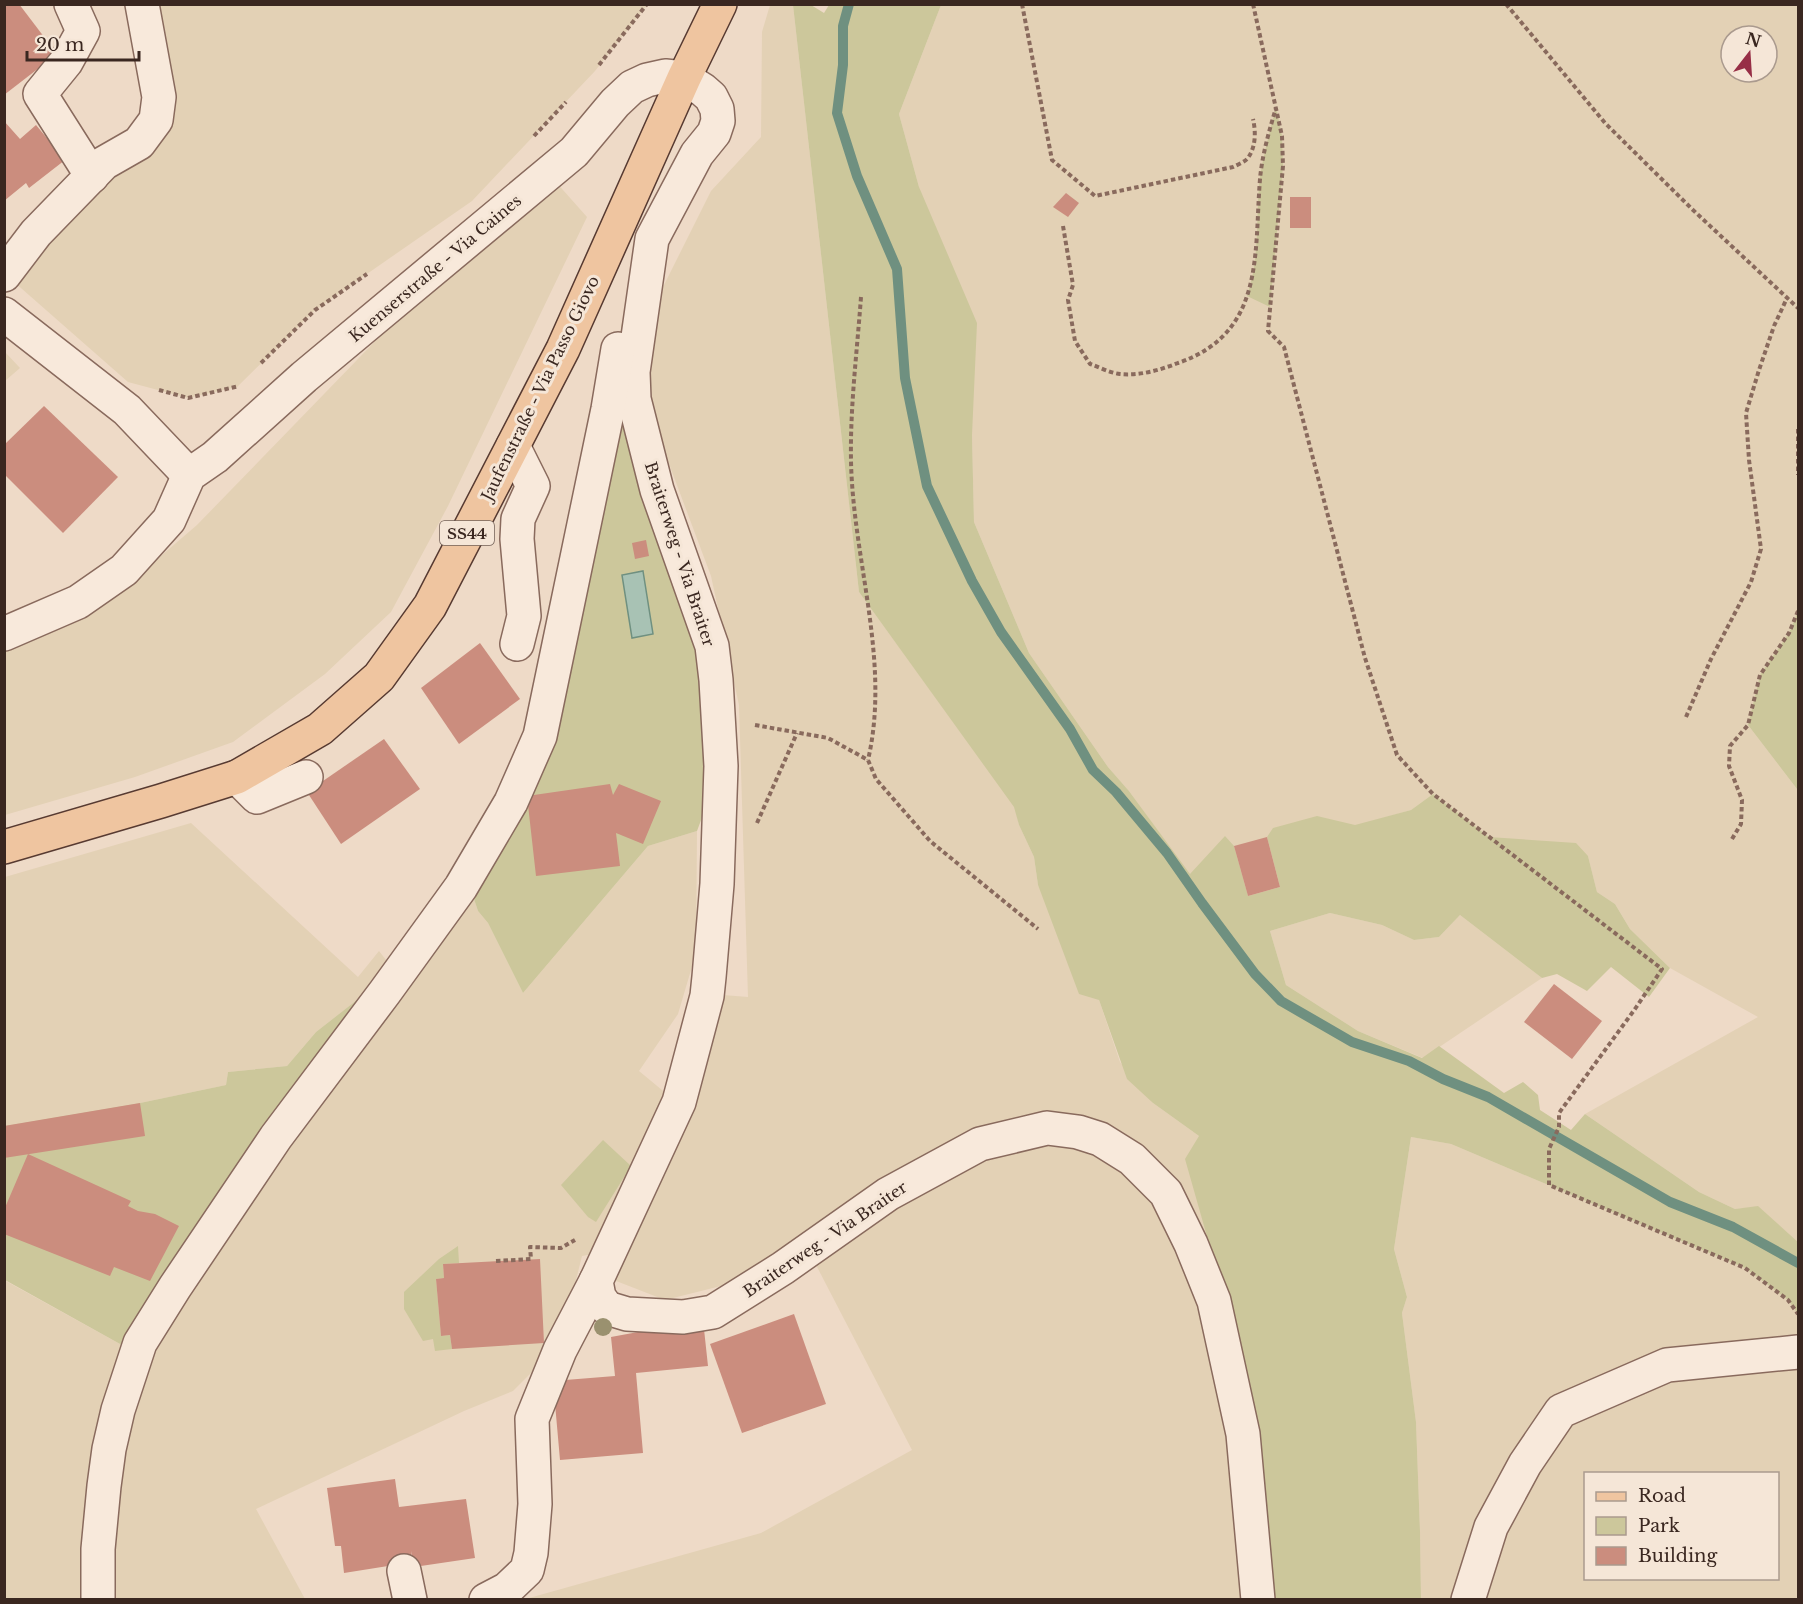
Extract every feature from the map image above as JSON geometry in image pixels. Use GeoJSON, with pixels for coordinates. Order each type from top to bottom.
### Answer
{"type":"FeatureCollection","features":[{"type":"Feature","properties":{"kind":"main road","name":"Jaufenstraße - Via Passo Giovo"},"geometry":{"type":"LineString","coordinates":[[4,847],[237,777],[320,729],[379,676],[430,606],[563,349],[684,78],[720,4]]}},
{"type":"Feature","properties":{"kind":"street"},"geometry":{"type":"LineString","coordinates":[[71,4],[83,31],[66,62],[40,94],[92,176]]}},
{"type":"Feature","properties":{"kind":"street"},"geometry":{"type":"LineString","coordinates":[[4,275],[36,233],[104,163],[139,143],[156,120],[159,97],[142,4]]}},
{"type":"Feature","properties":{"kind":"street","name":"Kuenserstraße - Via Caines"},"geometry":{"type":"LineString","coordinates":[[189,475],[215,457],[304,377],[574,152],[615,103],[632,87],[647,80],[665,76],[684,78]]}},
{"type":"Feature","properties":{"kind":"street","name":"Braiterweg - Via Braiter"},"geometry":{"type":"LineString","coordinates":[[98,1599],[98,1549],[109,1449],[118,1410],[140,1343],[276,1137],[386,992],[472,868],[511,802],[540,736],[608,409],[622,324],[652,239],[697,154],[710,140],[718,121],[717,109],[711,97],[684,78]]}},
{"type":"Feature","properties":{"kind":"street","name":"Braiterweg - Via Braiter"},"geometry":{"type":"LineString","coordinates":[[486,1599],[507,1589],[527,1570],[531,1553],[535,1504],[532,1419],[560,1350],[596,1281],[679,1102],[707,996],[717,884],[721,766],[719,719],[712,646],[657,490],[634,399],[633,372],[652,239]]}},
{"type":"Feature","properties":{"kind":"street"},"geometry":{"type":"LineString","coordinates":[[4,314],[128,410],[189,475],[169,520],[124,570],[78,602],[4,634]]}},
{"type":"Feature","properties":{"kind":"street"},"geometry":{"type":"LineString","coordinates":[[513,446],[533,486],[518,519],[524,616],[518,644]]}},
{"type":"Feature","properties":{"kind":"street"},"geometry":{"type":"LineString","coordinates":[[237,777],[256,797],[306,777]]}},
{"type":"Feature","properties":{"kind":"street","name":"Braiterweg - Via Braiter"},"geometry":{"type":"LineString","coordinates":[[596,1281],[599,1297],[607,1308],[627,1314],[683,1317],[713,1312],[791,1262],[888,1194],[980,1144],[1047,1128],[1078,1132],[1100,1139],[1132,1159],[1166,1193],[1191,1244],[1214,1301],[1243,1434],[1258,1599]]}},
{"type":"Feature","properties":{"kind":"street"},"geometry":{"type":"LineString","coordinates":[[1468,1599],[1491,1527],[1525,1464],[1561,1411],[1667,1365],[1798,1352]]}},
{"type":"Feature","properties":{"kind":"path"},"geometry":{"type":"LineString","coordinates":[[595,71],[647,4]]}},
{"type":"Feature","properties":{"kind":"path"},"geometry":{"type":"LineString","coordinates":[[1022,4],[1053,160],[1095,196],[1233,167],[1246,159],[1253,145],[1256,133],[1253,119]]}},
{"type":"Feature","properties":{"kind":"path"},"geometry":{"type":"LineString","coordinates":[[1253,4],[1282,136],[1283,166],[1268,332],[1284,347],[1365,658],[1397,755],[1433,794],[1662,969],[1558,1113],[1559,1127],[1549,1149],[1549,1185],[1745,1268],[1788,1300],[1798,1314]]}},
{"type":"Feature","properties":{"kind":"path"},"geometry":{"type":"LineString","coordinates":[[1506,4],[1605,123],[1693,210],[1798,308]]}},
{"type":"Feature","properties":{"kind":"path"},"geometry":{"type":"LineString","coordinates":[[529,141],[570,97]]}},
{"type":"Feature","properties":{"kind":"path"},"geometry":{"type":"LineString","coordinates":[[1063,226],[1073,285],[1068,300],[1075,341],[1090,364],[1120,374],[1153,372],[1197,357],[1222,338],[1239,318],[1250,286],[1258,237],[1260,177],[1276,107]]}},
{"type":"Feature","properties":{"kind":"path"},"geometry":{"type":"LineString","coordinates":[[261,364],[315,310],[374,269]]}},
{"type":"Feature","properties":{"kind":"path"},"geometry":{"type":"LineString","coordinates":[[861,297],[851,462],[861,563],[875,658],[873,740],[868,760],[876,779],[930,841],[1038,929]]}},
{"type":"Feature","properties":{"kind":"path"},"geometry":{"type":"LineString","coordinates":[[1686,717],[1711,659],[1751,582],[1761,549],[1749,460],[1746,413],[1767,348],[1787,298]]}},
{"type":"Feature","properties":{"kind":"path"},"geometry":{"type":"LineString","coordinates":[[148,387],[188,398],[237,387],[245,379]]}},
{"type":"Feature","properties":{"kind":"path"},"geometry":{"type":"LineString","coordinates":[[1798,429],[1798,475]]}},
{"type":"Feature","properties":{"kind":"path"},"geometry":{"type":"LineString","coordinates":[[1732,839],[1741,824],[1742,800],[1729,766],[1730,746],[1748,726],[1760,675],[1789,633],[1798,611]]}},
{"type":"Feature","properties":{"kind":"path"},"geometry":{"type":"LineString","coordinates":[[719,719],[828,738],[868,760]]}},
{"type":"Feature","properties":{"kind":"path"},"geometry":{"type":"LineString","coordinates":[[496,1261],[531,1259],[530,1247]]}},
{"type":"Feature","properties":{"kind":"shaded area"},"geometry":{"type":"Polygon","coordinates":[[[142,5],[647,5],[595,71],[472,201],[315,310],[237,387],[188,398],[128,382],[5,274],[156,120],[142,5]]]}},
{"type":"Feature","properties":{"kind":"shaded area"},"geometry":{"type":"Polygon","coordinates":[[[770,5],[793,5],[859,592],[1015,807],[1019,825],[1034,857],[1038,885],[1099,1000],[1120,1062],[1153,1103],[1199,1136],[1233,1328],[1272,1599],[522,1600],[761,1533],[912,1450],[801,1236],[729,1284],[665,1300],[611,1279],[695,1109],[723,995],[748,997],[739,705],[711,576],[650,413],[650,353],[660,293],[711,191],[761,137],[762,32],[770,5]]]}},
{"type":"Feature","properties":{"kind":"shaded area"},"geometry":{"type":"Polygon","coordinates":[[[941,5],[1798,5],[1798,611],[1789,633],[1760,675],[1748,725],[1797,789],[1798,1242],[1758,1207],[1735,1209],[1699,1192],[1585,1114],[1758,1017],[1670,968],[1630,929],[1615,904],[1597,892],[1588,856],[1516,840],[1489,837],[1433,794],[1411,810],[1355,826],[1317,817],[1267,837],[1280,887],[1248,896],[1190,875],[1129,791],[1108,767],[1029,653],[974,522],[972,435],[919,187],[899,114],[941,5]]]}},
{"type":"Feature","properties":{"kind":"shaded area"},"geometry":{"type":"Polygon","coordinates":[[[555,181],[587,217],[448,506],[391,612],[325,674],[233,742],[135,777],[5,815],[5,645],[108,595],[155,561],[197,525],[419,296],[555,181]]]}},
{"type":"Feature","properties":{"kind":"shaded area"},"geometry":{"type":"Polygon","coordinates":[[[5,352],[20,368],[5,381],[5,352]]]}},
{"type":"Feature","properties":{"kind":"shaded area"},"geometry":{"type":"Polygon","coordinates":[[[643,571],[653,634],[632,638],[622,575],[643,571]]]}},
{"type":"Feature","properties":{"kind":"shaded area"},"geometry":{"type":"Polygon","coordinates":[[[191,823],[358,977],[379,951],[390,965],[362,996],[316,1032],[287,1066],[228,1072],[226,1085],[140,1103],[5,1126],[5,877],[191,823]]]}},
{"type":"Feature","properties":{"kind":"shaded area"},"geometry":{"type":"Polygon","coordinates":[[[697,831],[696,953],[678,1014],[639,1071],[668,1095],[609,1251],[582,1256],[564,1328],[544,1360],[513,1391],[464,1411],[256,1509],[305,1599],[5,1599],[4,1280],[129,1349],[472,893],[478,911],[488,923],[523,993],[648,846],[697,831]]]}},
{"type":"Feature","properties":{"kind":"shaded area"},"geometry":{"type":"Polygon","coordinates":[[[1330,913],[1382,925],[1414,940],[1439,937],[1460,915],[1542,978],[1423,1058],[1358,1031],[1286,985],[1270,931],[1330,913]]]}},
{"type":"Feature","properties":{"kind":"shaded area"},"geometry":{"type":"Polygon","coordinates":[[[1411,1137],[1451,1144],[1745,1268],[1788,1300],[1798,1314],[1798,1599],[1421,1599],[1416,1422],[1402,1313],[1407,1297],[1394,1249],[1411,1137]]]}},
{"type":"Feature","properties":{"kind":"green space"},"geometry":{"type":"Polygon","coordinates":[[[793,5],[811,5],[824,13],[829,5],[941,5],[899,114],[919,187],[977,323],[972,435],[974,522],[1029,653],[1108,767],[1129,791],[1190,874],[1225,836],[1234,846],[1248,896],[1280,887],[1267,837],[1273,828],[1317,816],[1355,825],[1411,810],[1433,794],[1489,837],[1576,843],[1588,856],[1597,892],[1615,904],[1630,929],[1670,968],[1649,997],[1611,967],[1587,991],[1557,974],[1542,978],[1460,915],[1439,937],[1414,940],[1382,925],[1330,913],[1270,931],[1286,985],[1358,1031],[1422,1058],[1439,1046],[1504,1093],[1523,1082],[1538,1095],[1540,1110],[1571,1130],[1585,1114],[1699,1192],[1735,1209],[1758,1206],[1798,1242],[1798,1314],[1788,1300],[1745,1268],[1451,1144],[1411,1137],[1394,1249],[1407,1297],[1402,1313],[1416,1422],[1421,1599],[1272,1599],[1233,1328],[1185,1159],[1199,1136],[1153,1103],[1127,1079],[1099,1000],[1079,994],[1038,885],[1034,857],[1019,825],[1014,807],[859,592],[793,5]]]}},
{"type":"Feature","properties":{"kind":"green space"},"geometry":{"type":"Polygon","coordinates":[[[1276,107],[1282,136],[1283,166],[1270,307],[1247,296],[1256,251],[1260,176],[1276,107]]]}},
{"type":"Feature","properties":{"kind":"green space"},"geometry":{"type":"Polygon","coordinates":[[[652,239],[633,372],[673,537],[721,766],[697,831],[648,846],[523,993],[488,923],[478,911],[472,893],[511,802],[612,387],[622,323],[652,239]]]}},
{"type":"Feature","properties":{"kind":"green space"},"geometry":{"type":"Polygon","coordinates":[[[1798,611],[1798,811],[1797,789],[1748,725],[1760,675],[1789,633],[1798,611]]]}},
{"type":"Feature","properties":{"kind":"green space"},"geometry":{"type":"Polygon","coordinates":[[[362,996],[129,1349],[5,1280],[5,1126],[140,1103],[226,1085],[228,1072],[287,1066],[316,1032],[362,996]]]}},
{"type":"Feature","properties":{"kind":"green space"},"geometry":{"type":"Polygon","coordinates":[[[603,1140],[631,1166],[596,1222],[588,1217],[561,1185],[603,1140]]]}},
{"type":"Feature","properties":{"kind":"green space"},"geometry":{"type":"Polygon","coordinates":[[[458,1246],[459,1263],[443,1264],[444,1278],[436,1279],[441,1336],[450,1335],[452,1349],[435,1351],[433,1339],[423,1341],[404,1309],[404,1292],[439,1259],[458,1246]]]}},
{"type":"Feature","properties":{"kind":"building"},"geometry":{"type":"Polygon","coordinates":[[[4,4],[19,4],[57,54],[4,95],[4,4]]]}},
{"type":"Feature","properties":{"kind":"building"},"geometry":{"type":"Polygon","coordinates":[[[4,121],[20,139],[36,125],[65,160],[29,188],[26,183],[4,201],[4,121]]]}},
{"type":"Feature","properties":{"kind":"building"},"geometry":{"type":"Polygon","coordinates":[[[1066,193],[1079,203],[1068,217],[1053,207],[1066,193]]]}},
{"type":"Feature","properties":{"kind":"building"},"geometry":{"type":"Polygon","coordinates":[[[1290,197],[1311,197],[1311,228],[1290,228],[1290,197]]]}},
{"type":"Feature","properties":{"kind":"building"},"geometry":{"type":"Polygon","coordinates":[[[44,406],[118,477],[63,533],[4,474],[4,445],[44,406]]]}},
{"type":"Feature","properties":{"kind":"building"},"geometry":{"type":"Polygon","coordinates":[[[646,540],[649,556],[635,559],[632,543],[646,540]]]}},
{"type":"Feature","properties":{"kind":"building"},"geometry":{"type":"Polygon","coordinates":[[[480,643],[520,699],[459,744],[421,688],[480,643]]]}},
{"type":"Feature","properties":{"kind":"building"},"geometry":{"type":"Polygon","coordinates":[[[384,739],[420,789],[341,844],[307,792],[384,739]]]}},
{"type":"Feature","properties":{"kind":"building"},"geometry":{"type":"Polygon","coordinates":[[[610,784],[613,795],[619,784],[661,801],[643,844],[616,833],[620,866],[536,876],[527,796],[610,784]]]}},
{"type":"Feature","properties":{"kind":"building"},"geometry":{"type":"Polygon","coordinates":[[[1267,837],[1280,887],[1248,896],[1234,846],[1267,837]]]}},
{"type":"Feature","properties":{"kind":"building"},"geometry":{"type":"Polygon","coordinates":[[[1554,984],[1602,1021],[1572,1059],[1524,1022],[1554,984]]]}},
{"type":"Feature","properties":{"kind":"building"},"geometry":{"type":"Polygon","coordinates":[[[140,1103],[145,1136],[4,1158],[4,1126],[140,1103]]]}},
{"type":"Feature","properties":{"kind":"building"},"geometry":{"type":"Polygon","coordinates":[[[28,1154],[131,1201],[128,1206],[138,1211],[155,1214],[179,1226],[150,1281],[114,1267],[110,1276],[4,1234],[4,1210],[28,1154]]]}},
{"type":"Feature","properties":{"kind":"building"},"geometry":{"type":"Polygon","coordinates":[[[540,1259],[544,1343],[452,1349],[450,1335],[441,1336],[436,1279],[444,1278],[443,1264],[540,1259]]]}},
{"type":"Feature","properties":{"kind":"building"},"geometry":{"type":"Polygon","coordinates":[[[794,1314],[826,1404],[742,1433],[710,1344],[794,1314]]]}},
{"type":"Feature","properties":{"kind":"building"},"geometry":{"type":"Polygon","coordinates":[[[703,1320],[708,1366],[636,1373],[643,1453],[560,1460],[553,1381],[615,1376],[611,1337],[703,1320]]]}},
{"type":"Feature","properties":{"kind":"building"},"geometry":{"type":"Polygon","coordinates":[[[395,1479],[399,1507],[466,1499],[475,1558],[414,1567],[411,1551],[412,1566],[390,1571],[388,1566],[344,1573],[341,1546],[335,1546],[327,1488],[395,1479]]]}},
{"type":"Feature","properties":{"kind":"waterway"},"geometry":{"type":"LineString","coordinates":[[849,4],[843,26],[843,65],[837,113],[857,176],[897,269],[905,378],[927,486],[972,581],[1001,632],[1070,729],[1093,770],[1116,792],[1167,853],[1255,974],[1281,1001],[1352,1042],[1409,1061],[1443,1079],[1488,1097],[1670,1202],[1733,1227],[1798,1263]]}}]}
